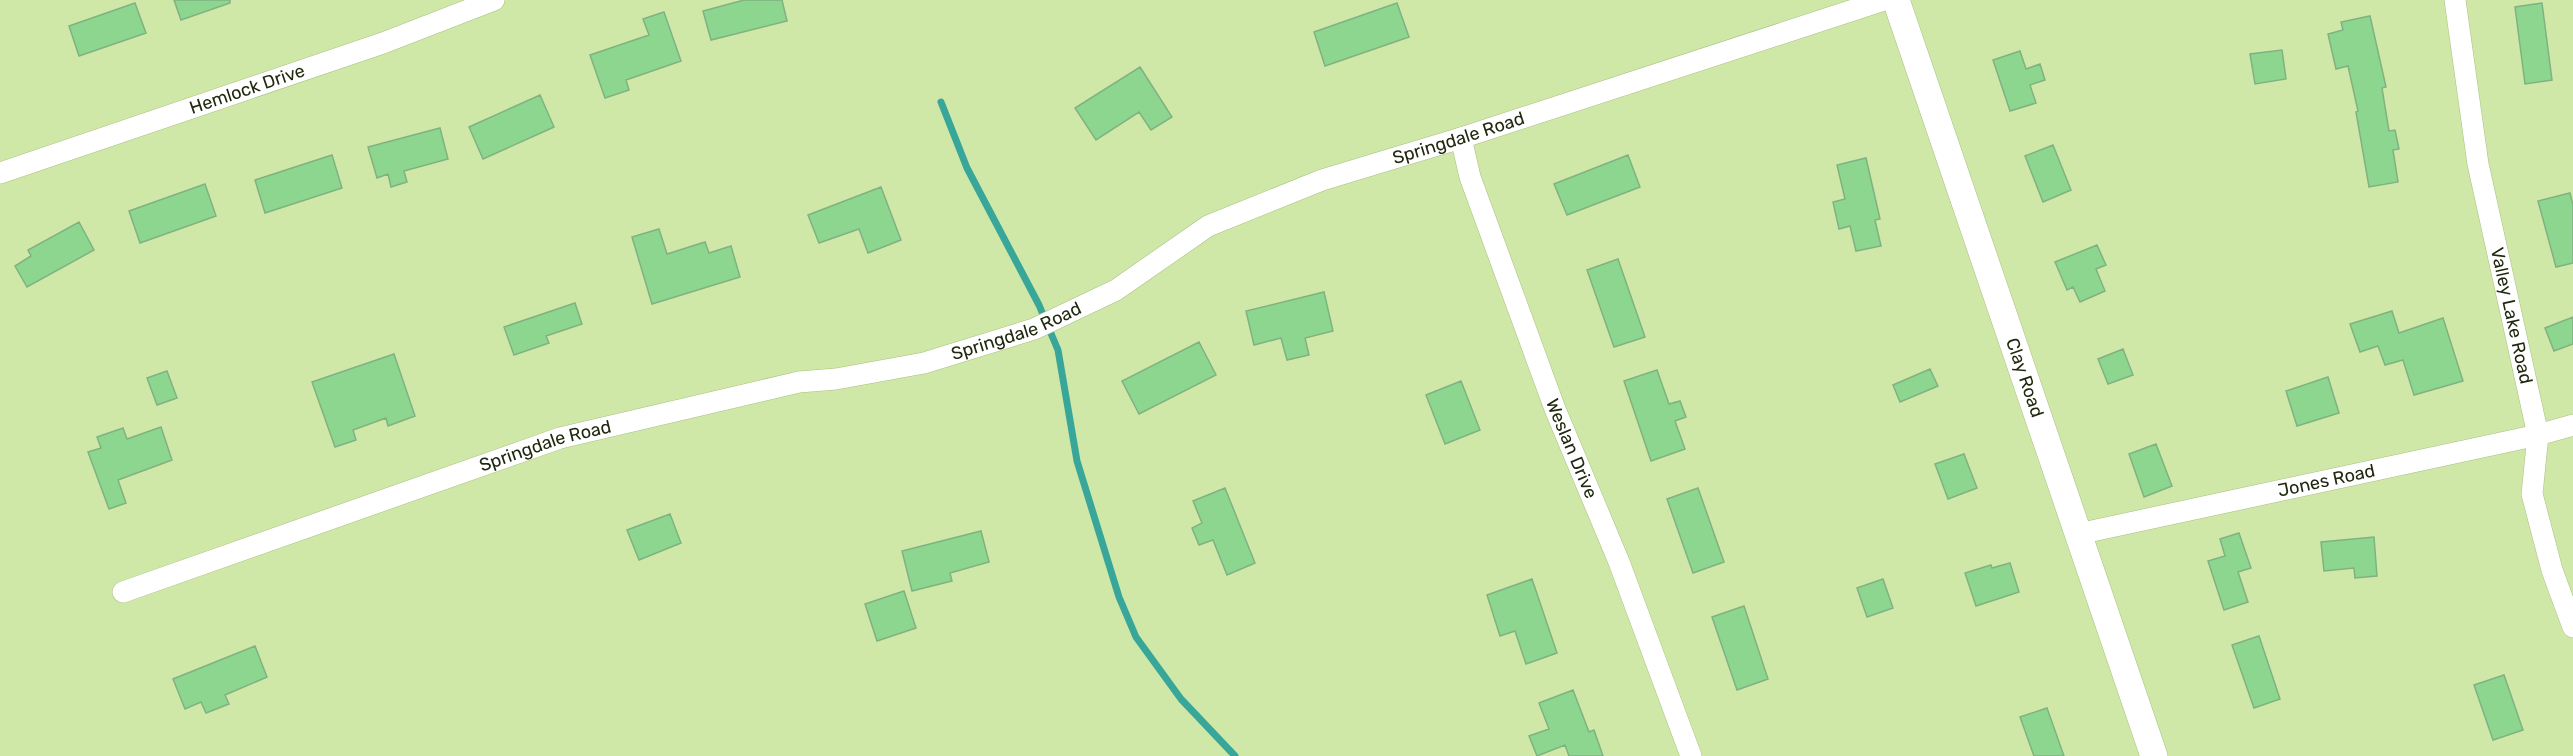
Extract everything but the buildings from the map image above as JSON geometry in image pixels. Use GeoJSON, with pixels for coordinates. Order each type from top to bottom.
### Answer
{"type":"FeatureCollection","features":[{"type":"Feature","properties":{"kind":"street","name":"Hemlock Drive"},"geometry":{"type":"LineString","coordinates":[[0,173],[382,43],[494,0]]}},
{"type":"Feature","properties":{"kind":"street","name":"Springdale Road"},"geometry":{"type":"LineString","coordinates":[[123,592],[560,438],[799,382],[836,379],[924,363],[1034,329],[1116,290],[1208,226],[1322,180],[1461,138],[1884,0]]}},
{"type":"Feature","properties":{"kind":"street","name":"Clay Road"},"geometry":{"type":"LineString","coordinates":[[1896,0],[2154,756]]}},
{"type":"Feature","properties":{"kind":"street","name":"Valley Lake Road"},"geometry":{"type":"LineString","coordinates":[[2455,0],[2478,164],[2538,435],[2532,494],[2552,570],[2573,627]]}},
{"type":"Feature","properties":{"kind":"street","name":"Weslan Drive"},"geometry":{"type":"LineString","coordinates":[[1461,138],[1470,177],[1555,409],[1619,562],[1691,756]]}},
{"type":"Feature","properties":{"kind":"street","name":"Jones Road"},"geometry":{"type":"LineString","coordinates":[[2078,534],[2538,435],[2573,425]]}},
{"type":"Feature","properties":{"kind":"waterway"},"geometry":{"type":"LineString","coordinates":[[941,102],[967,168],[1039,305],[1058,350],[1077,461],[1119,597],[1136,637],[1181,699],[1235,756]]}}]}
